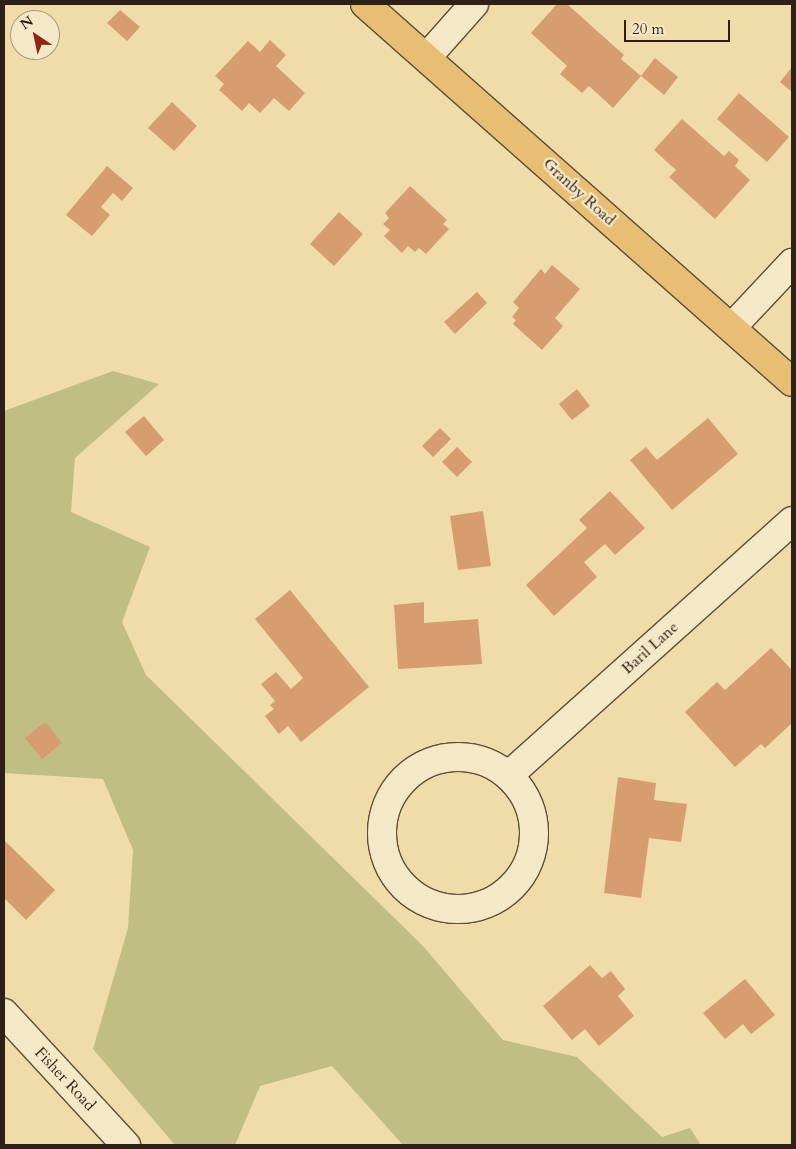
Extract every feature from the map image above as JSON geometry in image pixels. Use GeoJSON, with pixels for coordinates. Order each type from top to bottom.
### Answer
{"type":"FeatureCollection","features":[{"type":"Feature","properties":{"kind":"main road","name":"Granby Road"},"geometry":{"type":"LineString","coordinates":[[365,4],[792,382]]}},
{"type":"Feature","properties":{"kind":"street"},"geometry":{"type":"LineString","coordinates":[[427,57],[474,4]]}},
{"type":"Feature","properties":{"kind":"street"},"geometry":{"type":"LineString","coordinates":[[732,328],[792,262]]}},
{"type":"Feature","properties":{"kind":"street","name":"Baril Lane"},"geometry":{"type":"LineString","coordinates":[[509,775],[792,522]]}},
{"type":"Feature","properties":{"kind":"street"},"geometry":{"type":"LineString","coordinates":[[461,756],[486,762],[509,775],[524,794],[534,818],[534,844],[526,868],[510,889],[489,902],[465,909],[441,907],[418,898],[399,882],[387,861],[382,836],[385,812],[395,789],[413,771],[436,760],[461,756]]}},
{"type":"Feature","properties":{"kind":"street","name":"Fisher Road"},"geometry":{"type":"LineString","coordinates":[[4,1013],[126,1145]]}},
{"type":"Feature","properties":{"kind":"shaded area"},"geometry":{"type":"Polygon","coordinates":[[[113,371],[159,384],[75,458],[71,512],[150,547],[122,622],[146,675],[423,946],[503,1040],[577,1057],[662,1137],[690,1128],[701,1145],[403,1145],[332,1066],[260,1086],[235,1145],[175,1145],[93,1049],[128,928],[133,850],[103,779],[4,773],[4,411],[113,371]]]}},
{"type":"Feature","properties":{"kind":"building"},"geometry":{"type":"Polygon","coordinates":[[[557,4],[567,4],[624,55],[621,59],[641,76],[613,108],[589,86],[582,93],[560,74],[567,66],[531,33],[557,4]]]}},
{"type":"Feature","properties":{"kind":"building"},"geometry":{"type":"Polygon","coordinates":[[[120,10],[140,27],[127,41],[107,23],[120,10]]]}},
{"type":"Feature","properties":{"kind":"building"},"geometry":{"type":"Polygon","coordinates":[[[270,40],[286,55],[276,66],[305,93],[289,111],[274,98],[260,113],[249,103],[242,111],[219,90],[224,84],[215,76],[248,41],[260,52],[270,40]]]}},
{"type":"Feature","properties":{"kind":"building"},"geometry":{"type":"Polygon","coordinates":[[[655,58],[678,77],[664,95],[641,76],[655,58]]]}},
{"type":"Feature","properties":{"kind":"building"},"geometry":{"type":"Polygon","coordinates":[[[792,67],[792,92],[780,82],[792,67]]]}},
{"type":"Feature","properties":{"kind":"building"},"geometry":{"type":"Polygon","coordinates":[[[739,93],[789,137],[767,162],[717,119],[739,93]]]}},
{"type":"Feature","properties":{"kind":"building"},"geometry":{"type":"Polygon","coordinates":[[[172,102],[197,126],[174,151],[148,128],[172,102]]]}},
{"type":"Feature","properties":{"kind":"building"},"geometry":{"type":"Polygon","coordinates":[[[682,119],[724,156],[729,151],[739,160],[735,166],[750,180],[715,219],[669,177],[676,170],[654,150],[682,119]]]}},
{"type":"Feature","properties":{"kind":"building"},"geometry":{"type":"Polygon","coordinates":[[[107,166],[133,188],[122,201],[113,193],[101,207],[110,215],[92,236],[66,215],[107,166]]]}},
{"type":"Feature","properties":{"kind":"building"},"geometry":{"type":"Polygon","coordinates":[[[410,186],[447,220],[443,224],[449,229],[426,254],[419,248],[415,252],[408,246],[402,253],[384,236],[390,230],[383,224],[389,218],[385,213],[410,186]]]}},
{"type":"Feature","properties":{"kind":"building"},"geometry":{"type":"Polygon","coordinates":[[[339,212],[363,234],[334,266],[310,244],[339,212]]]}},
{"type":"Feature","properties":{"kind":"building"},"geometry":{"type":"Polygon","coordinates":[[[552,265],[580,289],[555,318],[563,326],[542,350],[513,324],[516,320],[512,317],[519,308],[513,302],[541,269],[545,274],[552,265]]]}},
{"type":"Feature","properties":{"kind":"building"},"geometry":{"type":"Polygon","coordinates":[[[477,292],[487,303],[455,334],[444,322],[477,292]]]}},
{"type":"Feature","properties":{"kind":"building"},"geometry":{"type":"Polygon","coordinates":[[[577,389],[590,406],[572,420],[559,404],[577,389]]]}},
{"type":"Feature","properties":{"kind":"building"},"geometry":{"type":"Polygon","coordinates":[[[144,416],[164,440],[146,456],[125,432],[144,416]]]}},
{"type":"Feature","properties":{"kind":"building"},"geometry":{"type":"Polygon","coordinates":[[[708,418],[738,454],[672,510],[630,460],[646,447],[657,460],[708,418]]]}},
{"type":"Feature","properties":{"kind":"building"},"geometry":{"type":"Polygon","coordinates":[[[440,428],[451,439],[433,457],[422,446],[440,428]]]}},
{"type":"Feature","properties":{"kind":"building"},"geometry":{"type":"Polygon","coordinates":[[[457,447],[472,462],[457,477],[442,462],[457,447]]]}},
{"type":"Feature","properties":{"kind":"building"},"geometry":{"type":"Polygon","coordinates":[[[610,491],[645,528],[615,555],[605,544],[584,562],[597,577],[554,616],[526,585],[587,528],[579,520],[610,491]]]}},
{"type":"Feature","properties":{"kind":"building"},"geometry":{"type":"Polygon","coordinates":[[[483,511],[491,566],[458,570],[450,516],[483,511]]]}},
{"type":"Feature","properties":{"kind":"building"},"geometry":{"type":"Polygon","coordinates":[[[290,590],[369,687],[301,742],[288,726],[279,734],[265,716],[274,709],[270,705],[275,701],[261,684],[276,672],[291,689],[303,678],[255,619],[290,590]]]}},
{"type":"Feature","properties":{"kind":"building"},"geometry":{"type":"Polygon","coordinates":[[[424,602],[424,623],[478,619],[482,664],[398,669],[394,605],[424,602]]]}},
{"type":"Feature","properties":{"kind":"building"},"geometry":{"type":"Polygon","coordinates":[[[771,648],[792,670],[792,723],[765,748],[761,744],[735,767],[685,712],[717,682],[725,690],[771,648]]]}},
{"type":"Feature","properties":{"kind":"building"},"geometry":{"type":"Polygon","coordinates":[[[45,722],[62,743],[42,759],[25,738],[45,722]]]}},
{"type":"Feature","properties":{"kind":"building"},"geometry":{"type":"Polygon","coordinates":[[[618,777],[656,783],[654,800],[687,804],[681,842],[649,838],[641,898],[604,893],[618,777]]]}},
{"type":"Feature","properties":{"kind":"building"},"geometry":{"type":"Polygon","coordinates":[[[4,840],[55,890],[26,920],[4,898],[4,840]]]}},
{"type":"Feature","properties":{"kind":"building"},"geometry":{"type":"Polygon","coordinates":[[[590,965],[602,978],[611,971],[625,989],[618,996],[634,1016],[599,1046],[585,1029],[572,1040],[543,1006],[590,965]]]}},
{"type":"Feature","properties":{"kind":"building"},"geometry":{"type":"Polygon","coordinates":[[[745,979],[775,1015],[751,1034],[743,1024],[725,1039],[703,1013],[745,979]]]}}]}
